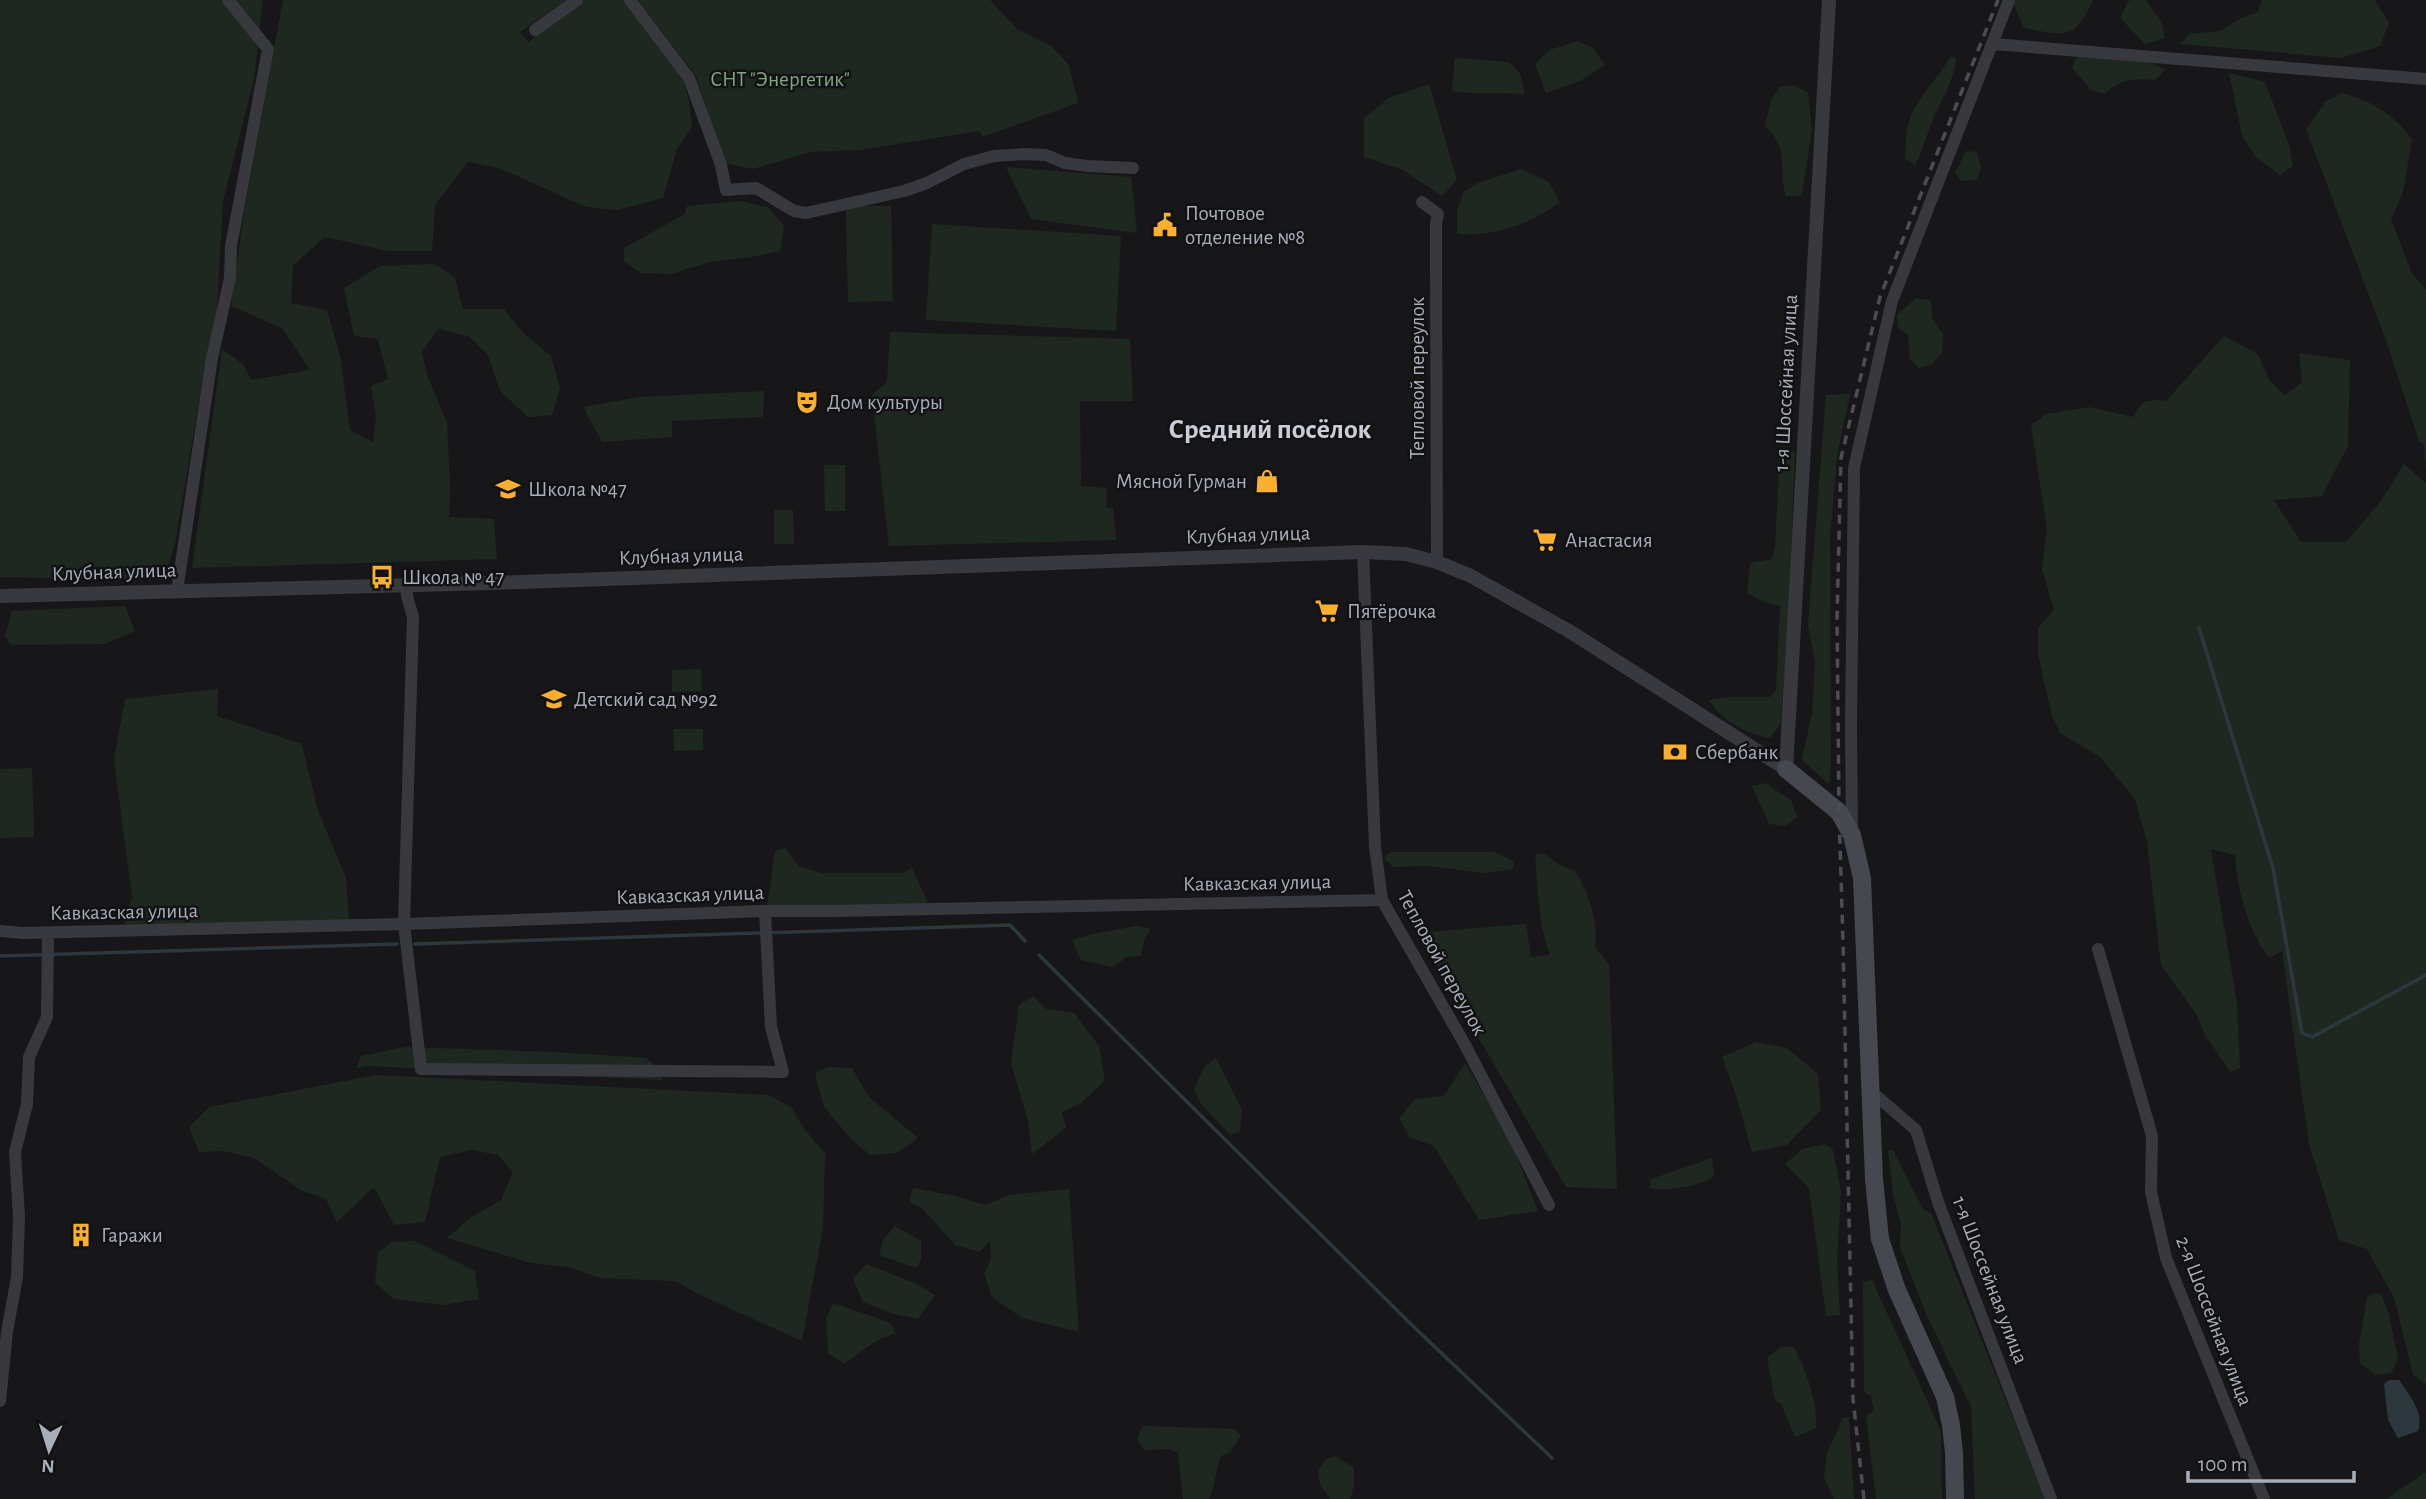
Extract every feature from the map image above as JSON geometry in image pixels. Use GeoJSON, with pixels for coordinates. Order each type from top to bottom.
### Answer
{"type":"FeatureCollection","features":[{"type":"Feature","properties":{"kind":"main road"},"geometry":{"type":"LineString","coordinates":[[1786,769],[1839,812],[1852,835],[1862,878],[1874,1179],[1880,1239],[1897,1290],[1945,1397],[1954,1453],[1955,1499]]}},
{"type":"Feature","properties":{"kind":"street"},"geometry":{"type":"LineString","coordinates":[[177,591],[212,358],[230,278],[231,246],[268,49],[228,0]]}},
{"type":"Feature","properties":{"kind":"street"},"geometry":{"type":"LineString","coordinates":[[535,30],[577,0]]}},
{"type":"Feature","properties":{"kind":"street"},"geometry":{"type":"LineString","coordinates":[[630,0],[689,78],[721,165],[726,191],[756,188],[794,211],[806,213],[904,191],[927,183],[964,164],[994,156],[1024,153],[1046,155],[1065,163],[1133,168]]}},
{"type":"Feature","properties":{"kind":"street","name":"1-я Шоссейная улица"},"geometry":{"type":"LineString","coordinates":[[1786,769],[1829,0]]}},
{"type":"Feature","properties":{"kind":"street"},"geometry":{"type":"LineString","coordinates":[[1852,835],[1854,468],[1892,301],[2009,0]]}},
{"type":"Feature","properties":{"kind":"street"},"geometry":{"type":"LineString","coordinates":[[1993,44],[2426,79]]}},
{"type":"Feature","properties":{"kind":"street","name":"Тепловой переулок"},"geometry":{"type":"LineString","coordinates":[[1422,202],[1438,214],[1437,562]]}},
{"type":"Feature","properties":{"kind":"street","name":"Клубная улица"},"geometry":{"type":"LineString","coordinates":[[0,596],[407,585],[1363,552],[1406,554],[1437,562],[1489,585],[1569,631],[1786,769]]}},
{"type":"Feature","properties":{"kind":"street","name":"Тепловой переулок"},"geometry":{"type":"LineString","coordinates":[[1363,552],[1375,847],[1382,900],[1464,1043],[1549,1205]]}},
{"type":"Feature","properties":{"kind":"street"},"geometry":{"type":"LineString","coordinates":[[407,585],[413,617],[404,924],[421,1069],[783,1072],[771,1027],[765,916]]}},
{"type":"Feature","properties":{"kind":"street","name":"Кавказская улица"},"geometry":{"type":"LineString","coordinates":[[0,931],[48,937],[404,924],[1382,900]]}},
{"type":"Feature","properties":{"kind":"street"},"geometry":{"type":"LineString","coordinates":[[0,1401],[7,1332],[18,1276],[19,1217],[15,1157],[27,1104],[29,1057],[47,1017],[48,937]]}},
{"type":"Feature","properties":{"kind":"street","name":"2-я Шоссейная улица"},"geometry":{"type":"LineString","coordinates":[[2098,949],[2151,1136],[2151,1192],[2166,1258],[2264,1499]]}},
{"type":"Feature","properties":{"kind":"street","name":"1-я Шоссейная улица"},"geometry":{"type":"LineString","coordinates":[[1872,1092],[1916,1130],[1938,1202],[2051,1499]]}},
{"type":"Feature","properties":{"kind":"green space"},"geometry":{"type":"Polygon","coordinates":[[[0,0],[263,0],[254,79],[223,201],[216,325],[203,377],[175,544],[164,580],[0,577],[0,0]]]}},
{"type":"Feature","properties":{"kind":"green space"},"geometry":{"type":"Polygon","coordinates":[[[283,0],[566,0],[520,32],[529,43],[538,32],[584,0],[625,0],[683,79],[692,127],[677,149],[663,198],[617,210],[586,207],[499,168],[468,162],[435,205],[432,251],[388,251],[325,237],[293,265],[291,303],[327,310],[340,356],[350,430],[373,442],[376,417],[371,386],[388,379],[378,339],[354,336],[344,288],[380,266],[435,264],[455,278],[463,309],[504,309],[522,332],[551,356],[560,388],[552,415],[528,417],[500,391],[488,355],[468,336],[438,329],[422,352],[427,375],[447,423],[449,517],[494,519],[497,559],[192,568],[222,349],[244,365],[251,380],[310,370],[282,328],[231,306],[244,213],[283,0]]]}},
{"type":"Feature","properties":{"kind":"green space","name":"СНТ \"Энергетик\""},"geometry":{"type":"Polygon","coordinates":[[[638,0],[990,0],[1017,29],[1051,46],[1069,65],[1078,103],[982,137],[980,131],[860,150],[811,152],[753,169],[725,163],[696,76],[638,0]]]}},
{"type":"Feature","properties":{"kind":"green space"},"geometry":{"type":"Polygon","coordinates":[[[2015,0],[2093,0],[2087,14],[2074,29],[2059,33],[2024,28],[2013,3],[2015,0]]]}},
{"type":"Feature","properties":{"kind":"green space"},"geometry":{"type":"Polygon","coordinates":[[[2146,0],[2162,23],[2165,38],[2145,44],[2120,18],[2128,1],[2146,0]]]}},
{"type":"Feature","properties":{"kind":"green space"},"geometry":{"type":"Polygon","coordinates":[[[2262,0],[2375,0],[2389,23],[2380,46],[2341,58],[2181,44],[2189,34],[2220,31],[2239,19],[2258,12],[2262,0]]]}},
{"type":"Feature","properties":{"kind":"green space"},"geometry":{"type":"Polygon","coordinates":[[[1578,41],[1593,48],[1605,65],[1580,81],[1546,93],[1535,64],[1549,50],[1578,41]]]}},
{"type":"Feature","properties":{"kind":"green space"},"geometry":{"type":"Polygon","coordinates":[[[2089,55],[2152,63],[2165,70],[2155,80],[2128,81],[2116,85],[2104,94],[2091,90],[2072,68],[2076,58],[2089,55]]]}},
{"type":"Feature","properties":{"kind":"green space"},"geometry":{"type":"Polygon","coordinates":[[[1951,56],[1956,58],[1955,68],[1915,166],[1905,158],[1910,118],[1920,99],[1951,56]]]}},
{"type":"Feature","properties":{"kind":"green space"},"geometry":{"type":"Polygon","coordinates":[[[1455,58],[1509,62],[1520,74],[1525,94],[1452,91],[1455,58]]]}},
{"type":"Feature","properties":{"kind":"green space"},"geometry":{"type":"Polygon","coordinates":[[[2229,73],[2265,82],[2289,145],[2293,166],[2280,175],[2256,157],[2242,136],[2229,73]]]}},
{"type":"Feature","properties":{"kind":"green space"},"geometry":{"type":"Polygon","coordinates":[[[1429,84],[1457,180],[1442,196],[1403,170],[1364,157],[1364,118],[1389,98],[1429,84]]]}},
{"type":"Feature","properties":{"kind":"green space"},"geometry":{"type":"Polygon","coordinates":[[[1793,85],[1808,93],[1812,129],[1802,195],[1786,197],[1781,150],[1773,134],[1765,126],[1771,100],[1780,87],[1793,85]]]}},
{"type":"Feature","properties":{"kind":"green space"},"geometry":{"type":"Polygon","coordinates":[[[2342,93],[2382,110],[2398,123],[2412,140],[2403,192],[2391,219],[2412,274],[2426,289],[2426,468],[2424,445],[2419,441],[2387,343],[2306,129],[2326,101],[2342,93]]]}},
{"type":"Feature","properties":{"kind":"green space"},"geometry":{"type":"Polygon","coordinates":[[[1966,151],[1977,152],[1981,167],[1977,180],[1961,181],[1955,173],[1966,151]]]}},
{"type":"Feature","properties":{"kind":"green space"},"geometry":{"type":"Polygon","coordinates":[[[1006,167],[1131,177],[1137,233],[1031,219],[1006,167]]]}},
{"type":"Feature","properties":{"kind":"green space"},"geometry":{"type":"Polygon","coordinates":[[[1521,169],[1549,182],[1560,202],[1525,223],[1498,231],[1457,234],[1457,210],[1464,191],[1478,183],[1521,169]]]}},
{"type":"Feature","properties":{"kind":"green space"},"geometry":{"type":"Polygon","coordinates":[[[740,201],[768,207],[784,226],[780,251],[710,262],[671,274],[641,273],[624,261],[624,248],[685,214],[687,206],[740,201]]]}},
{"type":"Feature","properties":{"kind":"green space"},"geometry":{"type":"Polygon","coordinates":[[[846,206],[891,206],[893,301],[848,302],[846,206]]]}},
{"type":"Feature","properties":{"kind":"green space"},"geometry":{"type":"Polygon","coordinates":[[[932,224],[1121,236],[1116,331],[926,320],[932,224]]]}},
{"type":"Feature","properties":{"kind":"green space"},"geometry":{"type":"Polygon","coordinates":[[[1916,298],[1931,300],[1932,318],[1943,334],[1942,353],[1931,365],[1919,368],[1910,360],[1908,335],[1898,328],[1897,315],[1916,298]]]}},
{"type":"Feature","properties":{"kind":"green space"},"geometry":{"type":"Polygon","coordinates":[[[890,332],[1130,339],[1133,401],[1080,401],[1081,486],[1107,488],[1106,507],[1113,508],[1116,540],[889,546],[872,395],[887,382],[890,332]]]}},
{"type":"Feature","properties":{"kind":"green space"},"geometry":{"type":"Polygon","coordinates":[[[2224,336],[2258,354],[2269,380],[2285,395],[2302,382],[2299,353],[2350,360],[2348,446],[2322,496],[2274,500],[2301,542],[2346,542],[2381,501],[2404,464],[2426,483],[2426,1384],[2413,1375],[2395,1300],[2367,1249],[2339,1240],[2309,1144],[2282,951],[2269,958],[2255,935],[2241,895],[2235,855],[2211,849],[2237,1004],[2240,1068],[2230,1072],[2206,1036],[2196,1014],[2161,965],[2147,842],[2135,799],[2100,757],[2060,733],[2052,716],[2038,654],[2038,627],[2054,610],[2042,569],[2047,529],[2031,425],[2046,414],[2089,407],[2133,417],[2143,402],[2166,401],[2224,336]]]}},
{"type":"Feature","properties":{"kind":"green space"},"geometry":{"type":"Polygon","coordinates":[[[764,391],[763,417],[672,421],[672,437],[602,442],[583,407],[640,397],[764,391]]]}},
{"type":"Feature","properties":{"kind":"green space"},"geometry":{"type":"Polygon","coordinates":[[[1850,394],[1837,456],[1830,538],[1829,784],[1802,760],[1812,713],[1815,663],[1808,624],[1826,395],[1850,394]]]}},
{"type":"Feature","properties":{"kind":"green space"},"geometry":{"type":"Polygon","coordinates":[[[1780,451],[1795,452],[1781,723],[1770,738],[1735,725],[1720,714],[1709,700],[1770,697],[1776,690],[1780,606],[1764,602],[1747,593],[1750,563],[1772,559],[1775,547],[1780,451]]]}},
{"type":"Feature","properties":{"kind":"green space"},"geometry":{"type":"Polygon","coordinates":[[[824,465],[845,465],[845,511],[825,511],[824,465]]]}},
{"type":"Feature","properties":{"kind":"green space"},"geometry":{"type":"Polygon","coordinates":[[[774,510],[793,510],[794,544],[774,544],[774,510]]]}},
{"type":"Feature","properties":{"kind":"green space"},"geometry":{"type":"Polygon","coordinates":[[[125,606],[135,631],[105,644],[11,645],[5,636],[12,611],[125,606]]]}},
{"type":"Feature","properties":{"kind":"green space"},"geometry":{"type":"Polygon","coordinates":[[[701,669],[702,691],[672,692],[672,670],[701,669]]]}},
{"type":"Feature","properties":{"kind":"green space"},"geometry":{"type":"Polygon","coordinates":[[[218,689],[217,716],[302,744],[318,811],[346,878],[349,920],[124,925],[132,897],[114,760],[125,699],[218,689]]]}},
{"type":"Feature","properties":{"kind":"green space"},"geometry":{"type":"Polygon","coordinates":[[[673,729],[703,729],[703,750],[674,751],[673,729]]]}},
{"type":"Feature","properties":{"kind":"green space"},"geometry":{"type":"Polygon","coordinates":[[[32,768],[34,837],[0,838],[0,769],[32,768]]]}},
{"type":"Feature","properties":{"kind":"green space"},"geometry":{"type":"Polygon","coordinates":[[[1765,783],[1791,800],[1797,817],[1785,826],[1769,824],[1752,786],[1765,783]]]}},
{"type":"Feature","properties":{"kind":"green space"},"geometry":{"type":"Polygon","coordinates":[[[785,848],[799,866],[821,873],[903,873],[912,868],[928,903],[858,908],[767,906],[775,851],[785,848]]]}},
{"type":"Feature","properties":{"kind":"green space"},"geometry":{"type":"Polygon","coordinates":[[[1390,852],[1495,852],[1514,862],[1513,869],[1486,873],[1428,866],[1393,867],[1384,858],[1390,852]]]}},
{"type":"Feature","properties":{"kind":"green space"},"geometry":{"type":"Polygon","coordinates":[[[1535,854],[1545,854],[1559,865],[1575,871],[1591,908],[1595,947],[1609,964],[1617,1189],[1566,1187],[1417,933],[1526,924],[1531,957],[1549,955],[1541,916],[1535,854]]]}},
{"type":"Feature","properties":{"kind":"green space"},"geometry":{"type":"Polygon","coordinates":[[[1137,926],[1151,929],[1144,940],[1141,956],[1127,957],[1113,967],[1081,960],[1072,940],[1092,934],[1137,926]]]}},
{"type":"Feature","properties":{"kind":"green space"},"geometry":{"type":"Polygon","coordinates":[[[1033,996],[1046,1009],[1074,1013],[1099,1046],[1105,1081],[1081,1103],[1062,1112],[1066,1128],[1032,1154],[1028,1121],[1011,1063],[1019,1005],[1033,996]]]}},
{"type":"Feature","properties":{"kind":"green space"},"geometry":{"type":"Polygon","coordinates":[[[1756,1042],[1787,1048],[1818,1074],[1821,1110],[1787,1145],[1752,1152],[1722,1057],[1756,1042]]]}},
{"type":"Feature","properties":{"kind":"green space"},"geometry":{"type":"Polygon","coordinates":[[[405,1047],[646,1058],[655,1066],[663,1080],[367,1066],[356,1068],[361,1056],[405,1047]]]}},
{"type":"Feature","properties":{"kind":"green space"},"geometry":{"type":"Polygon","coordinates":[[[1216,1058],[1242,1110],[1240,1131],[1230,1135],[1201,1104],[1194,1089],[1205,1066],[1216,1058]]]}},
{"type":"Feature","properties":{"kind":"green space"},"geometry":{"type":"Polygon","coordinates":[[[1465,1063],[1509,1137],[1538,1211],[1479,1220],[1434,1146],[1409,1137],[1399,1118],[1415,1099],[1444,1096],[1465,1063]]]}},
{"type":"Feature","properties":{"kind":"green space"},"geometry":{"type":"Polygon","coordinates":[[[828,1067],[852,1068],[869,1097],[918,1138],[897,1153],[870,1155],[852,1140],[824,1107],[815,1073],[828,1067]]]}},
{"type":"Feature","properties":{"kind":"green space"},"geometry":{"type":"Polygon","coordinates":[[[376,1075],[769,1095],[791,1107],[805,1130],[825,1153],[823,1228],[802,1341],[675,1281],[600,1278],[568,1267],[531,1263],[447,1238],[470,1218],[501,1200],[513,1172],[498,1155],[472,1150],[440,1157],[425,1222],[394,1225],[374,1187],[337,1222],[326,1199],[301,1190],[254,1158],[223,1151],[199,1152],[189,1127],[209,1107],[376,1075]]]}},
{"type":"Feature","properties":{"kind":"green space"},"geometry":{"type":"Polygon","coordinates":[[[1825,1144],[1833,1150],[1841,1192],[1837,1260],[1840,1315],[1826,1316],[1809,1188],[1785,1164],[1802,1149],[1825,1144]]]}},
{"type":"Feature","properties":{"kind":"green space"},"geometry":{"type":"Polygon","coordinates":[[[1893,1150],[1923,1209],[1931,1213],[2045,1499],[1975,1499],[1971,1407],[1927,1316],[1900,1247],[1901,1224],[1893,1194],[1888,1151],[1893,1150]]]}},
{"type":"Feature","properties":{"kind":"green space"},"geometry":{"type":"Polygon","coordinates":[[[1712,1158],[1714,1176],[1709,1180],[1683,1187],[1649,1188],[1651,1179],[1712,1158]]]}},
{"type":"Feature","properties":{"kind":"green space"},"geometry":{"type":"Polygon","coordinates":[[[913,1188],[985,1205],[1009,1195],[1069,1189],[1079,1332],[1022,1318],[992,1297],[984,1273],[991,1259],[990,1241],[979,1252],[955,1245],[922,1208],[909,1202],[913,1188]]]}},
{"type":"Feature","properties":{"kind":"green space"},"geometry":{"type":"Polygon","coordinates":[[[895,1226],[921,1241],[921,1260],[916,1268],[879,1255],[883,1240],[895,1226]]]}},
{"type":"Feature","properties":{"kind":"green space"},"geometry":{"type":"Polygon","coordinates":[[[415,1241],[475,1271],[479,1299],[444,1305],[394,1299],[375,1283],[378,1253],[392,1242],[415,1241]]]}},
{"type":"Feature","properties":{"kind":"green space"},"geometry":{"type":"Polygon","coordinates":[[[866,1264],[915,1283],[935,1295],[918,1319],[894,1314],[863,1302],[853,1279],[866,1264]]]}},
{"type":"Feature","properties":{"kind":"green space"},"geometry":{"type":"Polygon","coordinates":[[[1872,1280],[1941,1431],[1942,1499],[1876,1499],[1866,1416],[1874,1411],[1871,1396],[1864,1392],[1863,1282],[1872,1280]]]}},
{"type":"Feature","properties":{"kind":"green space"},"geometry":{"type":"Polygon","coordinates":[[[2374,1293],[2381,1294],[2389,1314],[2398,1359],[2391,1373],[2375,1375],[2360,1363],[2359,1344],[2367,1297],[2374,1293]]]}},
{"type":"Feature","properties":{"kind":"green space"},"geometry":{"type":"Polygon","coordinates":[[[833,1303],[891,1323],[895,1333],[876,1341],[844,1364],[828,1353],[826,1318],[833,1303]]]}},
{"type":"Feature","properties":{"kind":"green space"},"geometry":{"type":"Polygon","coordinates":[[[1781,1347],[1794,1347],[1807,1376],[1815,1408],[1816,1428],[1795,1437],[1781,1404],[1775,1400],[1767,1358],[1781,1347]]]}},
{"type":"Feature","properties":{"kind":"green space"},"geometry":{"type":"Polygon","coordinates":[[[1849,1417],[1854,1499],[1834,1499],[1824,1479],[1827,1453],[1843,1418],[1849,1417]]]}},
{"type":"Feature","properties":{"kind":"green space"},"geometry":{"type":"Polygon","coordinates":[[[1143,1426],[1234,1429],[1241,1436],[1230,1452],[1221,1456],[1209,1499],[1183,1499],[1178,1453],[1170,1449],[1144,1450],[1137,1439],[1143,1426]]]}},
{"type":"Feature","properties":{"kind":"green space"},"geometry":{"type":"Polygon","coordinates":[[[1335,1456],[1354,1468],[1354,1486],[1350,1499],[1330,1499],[1320,1484],[1318,1470],[1326,1459],[1335,1456]]]}},
{"type":"Feature","properties":{"kind":"green space"},"geometry":{"type":"Polygon","coordinates":[[[2426,1472],[2426,1499],[2386,1499],[2426,1472]]]}},
{"type":"Feature","properties":{"kind":"shaded area"},"geometry":{"type":"Polygon","coordinates":[[[2389,1380],[2399,1380],[2418,1411],[2418,1431],[2398,1438],[2388,1420],[2384,1384],[2389,1380]]]}},
{"type":"Feature","properties":{"kind":"waterway"},"geometry":{"type":"LineString","coordinates":[[2199,628],[2273,868],[2302,1033],[2312,1037],[2426,975]]}},
{"type":"Feature","properties":{"kind":"waterway"},"geometry":{"type":"LineString","coordinates":[[415,944],[1010,925],[1025,941]]}},
{"type":"Feature","properties":{"kind":"waterway"},"geometry":{"type":"LineString","coordinates":[[0,956],[397,944]]}},
{"type":"Feature","properties":{"kind":"waterway"},"geometry":{"type":"LineString","coordinates":[[1039,955],[1416,1329],[1552,1458]]}},
{"type":"Feature","properties":{"kind":"railway"},"geometry":{"type":"LineString","coordinates":[[1864,1499],[1853,1399],[1839,812],[1837,618],[1841,458],[1880,297],[1998,0]]}},
{"type":"Feature","properties":{"kind":"place","name":"Почтовое отделение №8"},"geometry":{"type":"Point","coordinates":[1165,225]}},
{"type":"Feature","properties":{"kind":"place","name":"Дом культуры"},"geometry":{"type":"Point","coordinates":[807,402]}},
{"type":"Feature","properties":{"kind":"place","name":"Мясной Гурман"},"geometry":{"type":"Point","coordinates":[1267,481]}},
{"type":"Feature","properties":{"kind":"place","name":"Школа №47"},"geometry":{"type":"Point","coordinates":[508,489]}},
{"type":"Feature","properties":{"kind":"place","name":"Анастасия"},"geometry":{"type":"Point","coordinates":[1545,540]}},
{"type":"Feature","properties":{"kind":"place","name":"Школа № 47"},"geometry":{"type":"Point","coordinates":[382,577]}},
{"type":"Feature","properties":{"kind":"place","name":"Пятёрочка"},"geometry":{"type":"Point","coordinates":[1327,611]}},
{"type":"Feature","properties":{"kind":"place","name":"Детский сад №92"},"geometry":{"type":"Point","coordinates":[554,699]}},
{"type":"Feature","properties":{"kind":"place","name":"Сбербанк"},"geometry":{"type":"Point","coordinates":[1675,752]}},
{"type":"Feature","properties":{"kind":"place","name":"Гаражи"},"geometry":{"type":"Point","coordinates":[81,1235]}},
{"type":"Feature","properties":{"kind":"district","name":"Средний посёлок"},"geometry":{"type":"Point","coordinates":[1270,430]}}]}
